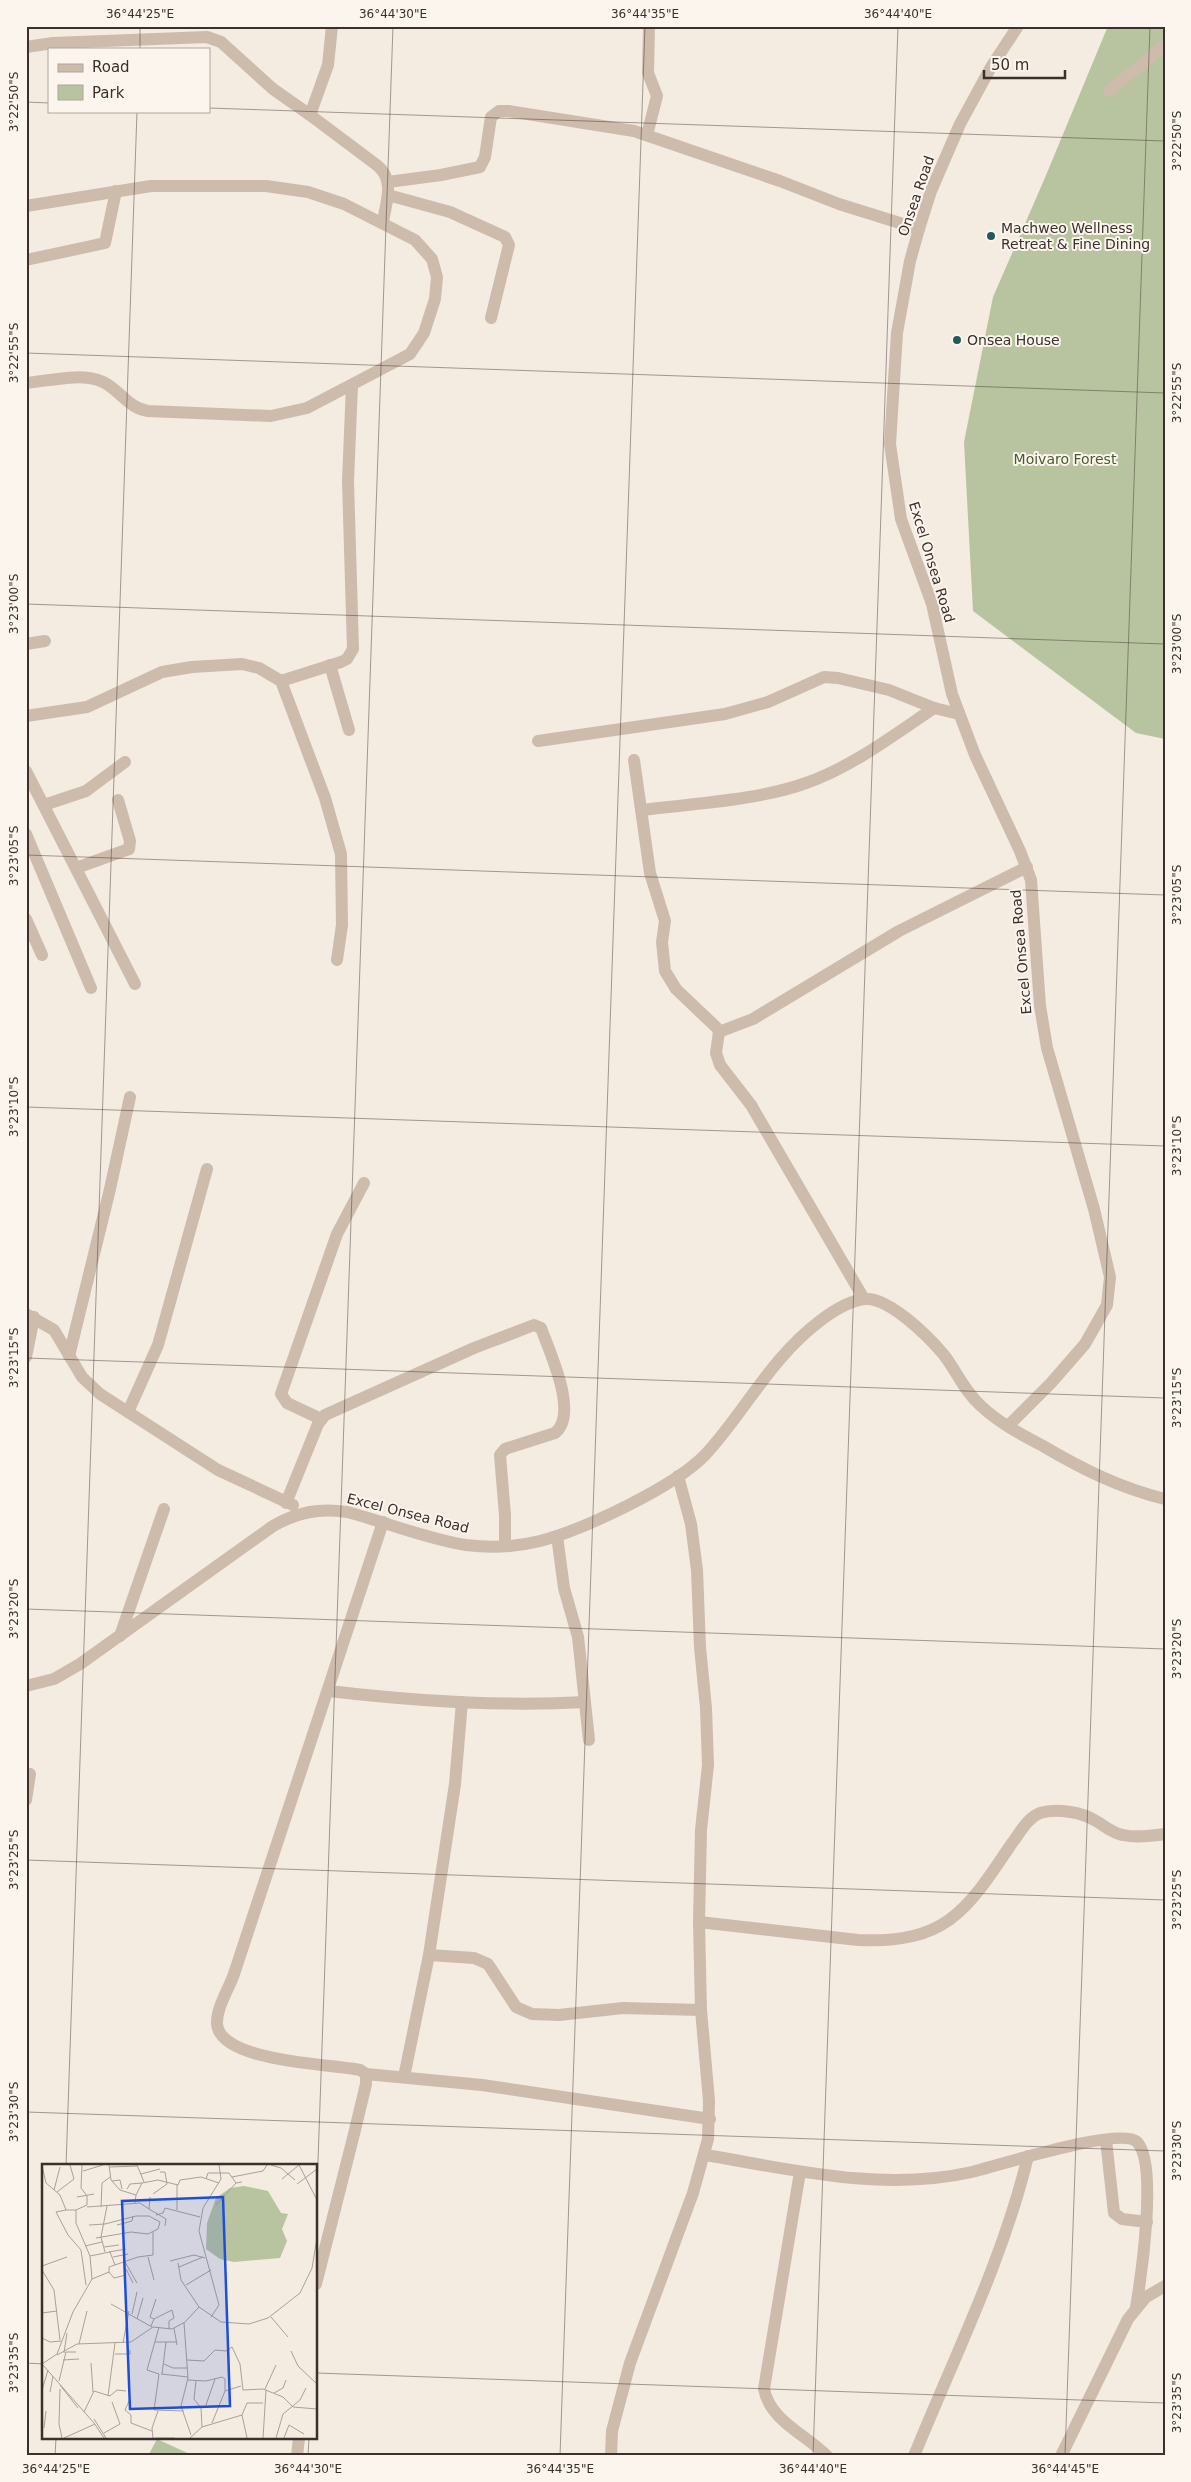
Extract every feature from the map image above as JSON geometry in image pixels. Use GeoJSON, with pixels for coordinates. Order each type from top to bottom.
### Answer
{"type":"FeatureCollection","features":[{"type":"Feature","properties":{"kind":"street"},"geometry":{"type":"LineString","coordinates":[[310,115],[328,66],[332,26]]}},
{"type":"Feature","properties":{"kind":"street"},"geometry":{"type":"LineString","coordinates":[[647,135],[657,96],[648,73],[649,26]]}},
{"type":"Feature","properties":{"kind":"street","name":"Onsea Road"},"geometry":{"type":"LineString","coordinates":[[892,394],[903,295],[919,229],[931,191],[960,124],[991,68],[1018,26]]}},
{"type":"Feature","properties":{"kind":"street"},"geometry":{"type":"LineString","coordinates":[[26,47],[53,43],[110,42],[155,32],[207,37],[221,42],[273,89],[378,166],[386,175],[388,182],[388,195],[383,222]]}},
{"type":"Feature","properties":{"kind":"street"},"geometry":{"type":"LineString","coordinates":[[1109,92],[1165,45]]}},
{"type":"Feature","properties":{"kind":"street"},"geometry":{"type":"LineString","coordinates":[[388,182],[441,175],[480,167],[485,157],[489,121],[494,113],[499,111],[617,128],[647,135],[839,204],[919,229]]}},
{"type":"Feature","properties":{"kind":"street"},"geometry":{"type":"LineString","coordinates":[[26,206],[151,186],[266,186],[287,188],[327,198],[383,222],[415,240],[432,259],[437,277],[435,300],[424,333],[410,354],[307,408],[272,416],[140,410],[105,383],[90,378],[26,383]]}},
{"type":"Feature","properties":{"kind":"street"},"geometry":{"type":"LineString","coordinates":[[26,260],[106,243],[116,191]]}},
{"type":"Feature","properties":{"kind":"street"},"geometry":{"type":"LineString","coordinates":[[388,195],[450,212],[505,237],[509,245],[491,318]]}},
{"type":"Feature","properties":{"kind":"street"},"geometry":{"type":"LineString","coordinates":[[281,681],[347,659],[353,649],[348,481],[352,384]]}},
{"type":"Feature","properties":{"kind":"street","name":"Excel Onsea Road"},"geometry":{"type":"LineString","coordinates":[[892,394],[890,444],[899,510],[910,550],[932,604],[959,714],[975,755],[1027,867],[1033,898],[1038,982],[1047,1048],[1103,1241],[1110,1287],[1103,1314],[1085,1344],[1051,1383],[1008,1426]]}},
{"type":"Feature","properties":{"kind":"street"},"geometry":{"type":"LineString","coordinates":[[26,644],[44,641]]}},
{"type":"Feature","properties":{"kind":"street"},"geometry":{"type":"LineString","coordinates":[[26,716],[87,707],[162,672],[192,667],[249,665],[259,668],[281,681],[325,798],[341,854],[342,925],[337,960]]}},
{"type":"Feature","properties":{"kind":"street"},"geometry":{"type":"LineString","coordinates":[[330,665],[349,730]]}},
{"type":"Feature","properties":{"kind":"street"},"geometry":{"type":"LineString","coordinates":[[538,741],[691,720],[746,709],[824,677],[838,678],[889,690],[934,708],[959,714]]}},
{"type":"Feature","properties":{"kind":"street"},"geometry":{"type":"LineString","coordinates":[[641,810],[739,797],[805,784],[825,776],[875,748],[934,708]]}},
{"type":"Feature","properties":{"kind":"street"},"geometry":{"type":"LineString","coordinates":[[634,760],[650,873],[665,921],[662,942],[665,971],[676,989],[714,1024],[719,1032],[716,1053],[720,1065],[751,1105],[864,1299],[890,1307],[923,1333],[946,1357],[970,1395],[981,1406],[1008,1426],[1100,1477],[1125,1488],[1165,1499]]}},
{"type":"Feature","properties":{"kind":"street"},"geometry":{"type":"LineString","coordinates":[[44,805],[86,791],[125,762]]}},
{"type":"Feature","properties":{"kind":"street"},"geometry":{"type":"LineString","coordinates":[[26,771],[135,984]]}},
{"type":"Feature","properties":{"kind":"street"},"geometry":{"type":"LineString","coordinates":[[76,868],[129,849],[130,841],[118,800]]}},
{"type":"Feature","properties":{"kind":"street"},"geometry":{"type":"LineString","coordinates":[[26,834],[91,988]]}},
{"type":"Feature","properties":{"kind":"street"},"geometry":{"type":"LineString","coordinates":[[719,1032],[753,1019],[899,931],[1027,867]]}},
{"type":"Feature","properties":{"kind":"street"},"geometry":{"type":"LineString","coordinates":[[26,919],[42,955]]}},
{"type":"Feature","properties":{"kind":"street"},"geometry":{"type":"LineString","coordinates":[[69,1356],[110,1189],[130,1097]]}},
{"type":"Feature","properties":{"kind":"street"},"geometry":{"type":"LineString","coordinates":[[128,1412],[158,1345],[207,1169]]}},
{"type":"Feature","properties":{"kind":"street"},"geometry":{"type":"LineString","coordinates":[[321,1419],[287,1403],[281,1394],[337,1234],[364,1182]]}},
{"type":"Feature","properties":{"kind":"street","name":"Excel Onsea Road"},"geometry":{"type":"LineString","coordinates":[[26,1686],[65,1673],[120,1636],[273,1526],[308,1511],[331,1510],[464,1544],[505,1546],[557,1536],[624,1506],[678,1476],[703,1456],[754,1391],[803,1335],[838,1310],[864,1299]]}},
{"type":"Feature","properties":{"kind":"street"},"geometry":{"type":"LineString","coordinates":[[26,1357],[30,1316],[54,1330],[82,1376],[100,1394],[218,1470],[308,1511]]}},
{"type":"Feature","properties":{"kind":"street"},"geometry":{"type":"LineString","coordinates":[[286,1502],[321,1419],[331,1411],[474,1348],[538,1325],[541,1328],[561,1387],[565,1417],[561,1429],[555,1433],[505,1449],[500,1455],[505,1514],[505,1546]]}},
{"type":"Feature","properties":{"kind":"street"},"geometry":{"type":"LineString","coordinates":[[610,2456],[612,2431],[630,2363],[706,2155],[710,2119],[701,2010],[699,1922],[700,1830],[708,1765],[706,1708],[700,1646],[697,1570],[690,1524],[678,1476]]}},
{"type":"Feature","properties":{"kind":"street"},"geometry":{"type":"LineString","coordinates":[[120,1636],[164,1509]]}},
{"type":"Feature","properties":{"kind":"street"},"geometry":{"type":"LineString","coordinates":[[383,1522],[329,1691],[286,1810],[234,1974],[220,2008],[217,2026],[225,2038],[247,2052],[360,2070],[366,2074],[515,2089],[710,2119]]}},
{"type":"Feature","properties":{"kind":"street"},"geometry":{"type":"LineString","coordinates":[[557,1536],[564,1588],[578,1637],[589,1740]]}},
{"type":"Feature","properties":{"kind":"street"},"geometry":{"type":"LineString","coordinates":[[329,1691],[462,1702],[542,1704],[585,1702]]}},
{"type":"Feature","properties":{"kind":"street"},"geometry":{"type":"LineString","coordinates":[[404,2077],[430,1955],[455,1784],[462,1702]]}},
{"type":"Feature","properties":{"kind":"street"},"geometry":{"type":"LineString","coordinates":[[26,1800],[30,1774]]}},
{"type":"Feature","properties":{"kind":"street"},"geometry":{"type":"LineString","coordinates":[[699,1922],[858,1940],[885,1941],[906,1938],[936,1928],[963,1910],[975,1897],[1026,1823],[1038,1814],[1058,1812],[1088,1816],[1122,1835],[1165,1834]]}},
{"type":"Feature","properties":{"kind":"street"},"geometry":{"type":"LineString","coordinates":[[430,1955],[474,1958],[488,1964],[516,2007],[532,2014],[559,2015],[623,2008],[701,2010]]}},
{"type":"Feature","properties":{"kind":"street"},"geometry":{"type":"LineString","coordinates":[[318,2276],[358,2117],[366,2074]]}},
{"type":"Feature","properties":{"kind":"street"},"geometry":{"type":"LineString","coordinates":[[706,2155],[800,2172],[883,2181],[915,2180],[973,2171],[1028,2156],[1106,2140],[1127,2138],[1137,2142],[1140,2146],[1145,2170],[1147,2222],[1144,2262],[1136,2307]]}},
{"type":"Feature","properties":{"kind":"street"},"geometry":{"type":"LineString","coordinates":[[1106,2140],[1114,2212],[1122,2219],[1147,2222]]}},
{"type":"Feature","properties":{"kind":"street"},"geometry":{"type":"LineString","coordinates":[[914,2456],[1001,2244],[1020,2189],[1028,2156]]}},
{"type":"Feature","properties":{"kind":"street"},"geometry":{"type":"LineString","coordinates":[[800,2172],[764,2389],[767,2400],[779,2415],[827,2456]]}},
{"type":"Feature","properties":{"kind":"street"},"geometry":{"type":"LineString","coordinates":[[1061,2456],[1119,2336],[1136,2307],[1146,2297],[1165,2286]]}},
{"type":"Feature","properties":{"kind":"street"},"geometry":{"type":"LineString","coordinates":[[297,2456],[299,2440]]}},
{"type":"Feature","properties":{"kind":"green space","name":"Moivaro Forest"},"geometry":{"type":"Polygon","coordinates":[[[1108,26],[1165,26],[1165,739],[1136,733],[973,611],[964,442],[993,297],[1108,26]]]}},
{"type":"Feature","properties":{"kind":"green space"},"geometry":{"type":"Polygon","coordinates":[[[156,2440],[159,2440],[194,2456],[148,2456],[156,2440]]]}},
{"type":"Feature","properties":{"kind":"place","name":"Machweo Wellness Retreat & Fine Dining"},"geometry":{"type":"Point","coordinates":[991,236]}},
{"type":"Feature","properties":{"kind":"place","name":"Onsea House"},"geometry":{"type":"Point","coordinates":[957,340]}}]}
